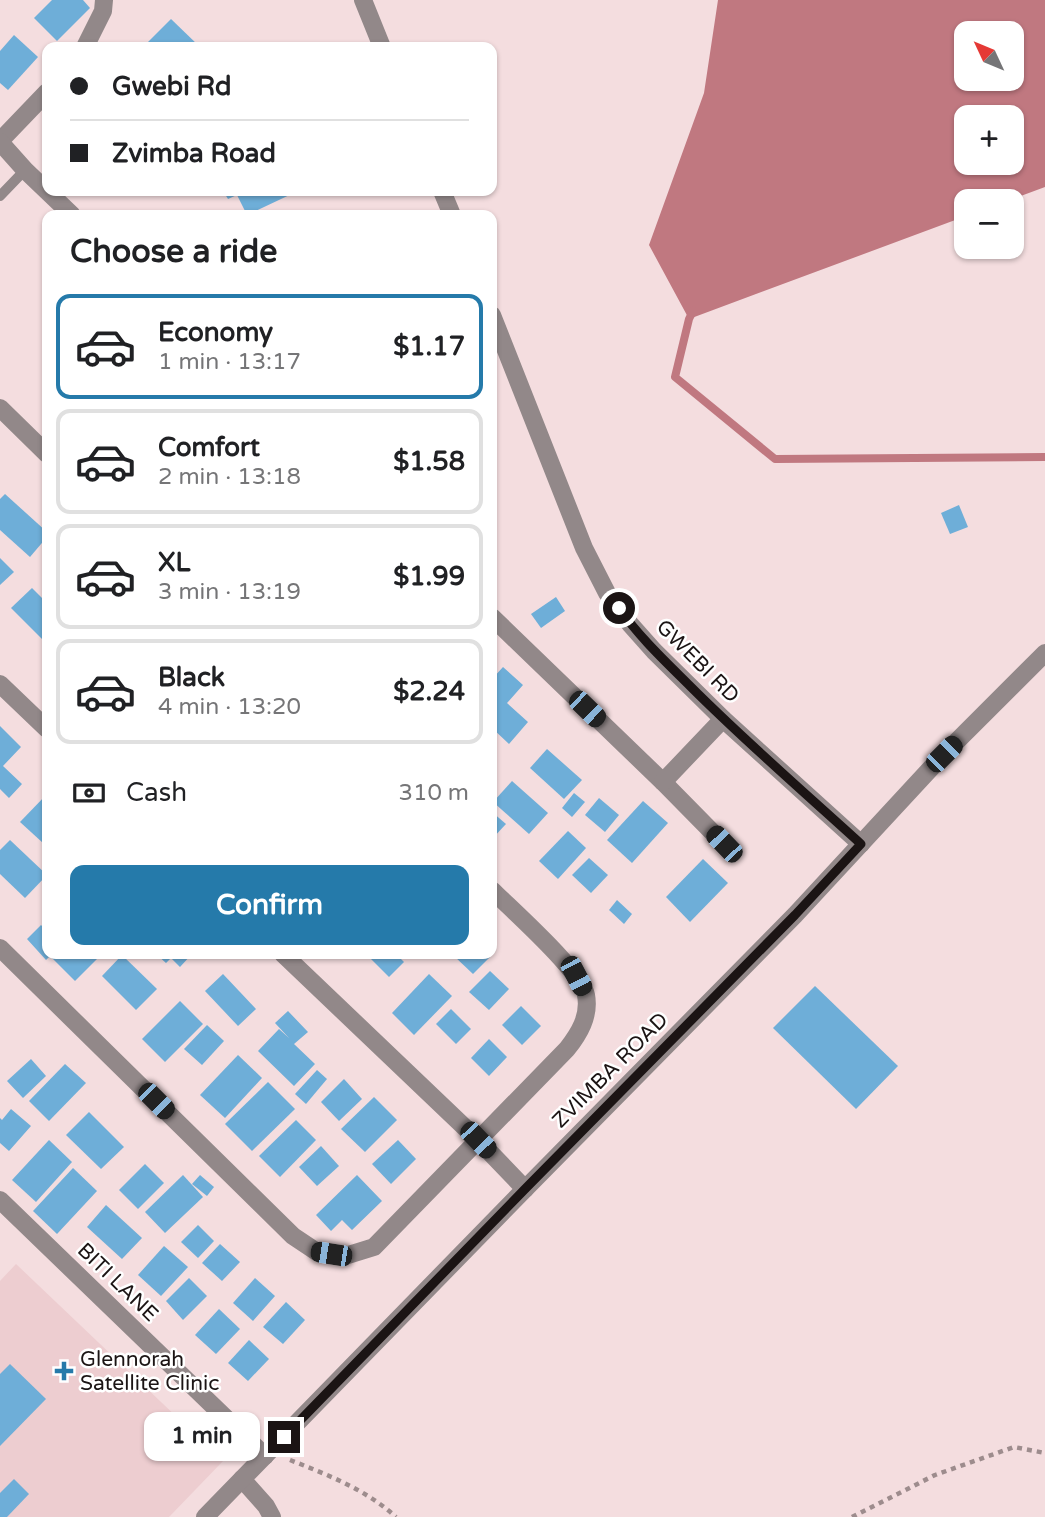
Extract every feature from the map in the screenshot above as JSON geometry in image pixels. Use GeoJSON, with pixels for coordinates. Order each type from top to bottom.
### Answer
{"type":"FeatureCollection","features":[{"type":"Feature","properties":{"kind":"street"},"geometry":{"type":"LineString","coordinates":[[88,42],[103,11],[104,0]]}},
{"type":"Feature","properties":{"kind":"street"},"geometry":{"type":"LineString","coordinates":[[363,0],[381,42]]}},
{"type":"Feature","properties":{"kind":"street"},"geometry":{"type":"LineString","coordinates":[[42,97],[0,141],[42,186]]}},
{"type":"Feature","properties":{"kind":"street"},"geometry":{"type":"LineString","coordinates":[[52,196],[67,210]]}},
{"type":"Feature","properties":{"kind":"street","name":"GWEBI RD"},"geometry":{"type":"LineString","coordinates":[[497,328],[584,548],[607,593],[654,651],[723,719],[861,844]]}},
{"type":"Feature","properties":{"kind":"street"},"geometry":{"type":"LineString","coordinates":[[0,408],[42,449]]}},
{"type":"Feature","properties":{"kind":"street"},"geometry":{"type":"LineString","coordinates":[[497,622],[724,844]]}},
{"type":"Feature","properties":{"kind":"street","name":"ZVIMBA ROAD"},"geometry":{"type":"LineString","coordinates":[[205,1517],[795,915],[944,754],[1045,653]]}},
{"type":"Feature","properties":{"kind":"street"},"geometry":{"type":"LineString","coordinates":[[0,684],[42,724]]}},
{"type":"Feature","properties":{"kind":"street"},"geometry":{"type":"LineString","coordinates":[[663,782],[723,719]]}},
{"type":"Feature","properties":{"kind":"street"},"geometry":{"type":"LineString","coordinates":[[0,948],[293,1236],[317,1252],[345,1256],[374,1247],[580,1034],[585,1016],[586,994],[576,976],[497,895]]}},
{"type":"Feature","properties":{"kind":"street"},"geometry":{"type":"LineString","coordinates":[[288,959],[478,1140],[525,1189]]}},
{"type":"Feature","properties":{"kind":"street","name":"BITI LANE"},"geometry":{"type":"LineString","coordinates":[[0,1200],[265,1456]]}},
{"type":"Feature","properties":{"kind":"street"},"geometry":{"type":"LineString","coordinates":[[242,1479],[266,1506],[272,1517]]}},
{"type":"Feature","properties":{"kind":"lane"},"geometry":{"type":"LineString","coordinates":[[0,196],[25,170]]}},
{"type":"Feature","properties":{"kind":"path"},"geometry":{"type":"LineString","coordinates":[[852,1517],[935,1475],[1014,1447],[1045,1453]]}},
{"type":"Feature","properties":{"kind":"path"},"geometry":{"type":"LineString","coordinates":[[265,1456],[290,1459],[343,1482],[382,1504],[396,1517]]}},
{"type":"Feature","properties":{"kind":"shaded area"},"geometry":{"type":"Polygon","coordinates":[[[718,0],[1045,0],[1045,187],[1024,195],[1024,189],[954,189],[954,220],[689,319],[649,245],[704,93],[718,0]]]}},
{"type":"Feature","properties":{"kind":"shaded area","name":"Glennorah Satellite Clinic"},"geometry":{"type":"Polygon","coordinates":[[[16,1264],[223,1461],[169,1517],[0,1517],[0,1281],[16,1264]]]}},
{"type":"Feature","properties":{"kind":"building"},"geometry":{"type":"Polygon","coordinates":[[[52,0],[83,0],[90,8],[57,41],[34,18],[52,0]]]}},
{"type":"Feature","properties":{"kind":"building"},"geometry":{"type":"Polygon","coordinates":[[[171,19],[195,42],[148,42],[171,19]]]}},
{"type":"Feature","properties":{"kind":"building"},"geometry":{"type":"Polygon","coordinates":[[[14,35],[38,57],[8,90],[0,83],[0,51],[14,35]]]}},
{"type":"Feature","properties":{"kind":"building"},"geometry":{"type":"Polygon","coordinates":[[[238,196],[287,196],[258,210],[244,210],[238,196]]]}},
{"type":"Feature","properties":{"kind":"building"},"geometry":{"type":"Polygon","coordinates":[[[5,494],[42,527],[42,543],[30,557],[0,530],[0,499],[5,494]]]}},
{"type":"Feature","properties":{"kind":"building"},"geometry":{"type":"Polygon","coordinates":[[[959,505],[968,527],[950,534],[941,513],[959,505]]]}},
{"type":"Feature","properties":{"kind":"building"},"geometry":{"type":"Polygon","coordinates":[[[0,558],[14,572],[0,585],[0,558]]]}},
{"type":"Feature","properties":{"kind":"building"},"geometry":{"type":"Polygon","coordinates":[[[32,588],[42,598],[42,639],[11,608],[32,588]]]}},
{"type":"Feature","properties":{"kind":"building"},"geometry":{"type":"Polygon","coordinates":[[[556,597],[565,611],[541,628],[531,614],[556,597]]]}},
{"type":"Feature","properties":{"kind":"building"},"geometry":{"type":"Polygon","coordinates":[[[503,667],[523,685],[507,703],[528,722],[509,744],[497,733],[497,674],[503,667]]]}},
{"type":"Feature","properties":{"kind":"building"},"geometry":{"type":"Polygon","coordinates":[[[0,726],[21,747],[3,766],[22,784],[9,798],[0,789],[0,726]]]}},
{"type":"Feature","properties":{"kind":"building"},"geometry":{"type":"Polygon","coordinates":[[[547,749],[582,780],[564,799],[530,768],[547,749]]]}},
{"type":"Feature","properties":{"kind":"building"},"geometry":{"type":"Polygon","coordinates":[[[512,781],[548,813],[529,834],[497,806],[497,798],[512,781]]]}},
{"type":"Feature","properties":{"kind":"building"},"geometry":{"type":"Polygon","coordinates":[[[574,793],[585,802],[572,817],[562,808],[574,793]]]}},
{"type":"Feature","properties":{"kind":"building"},"geometry":{"type":"Polygon","coordinates":[[[599,798],[619,815],[605,832],[585,815],[599,798]]]}},
{"type":"Feature","properties":{"kind":"building"},"geometry":{"type":"Polygon","coordinates":[[[42,799],[42,842],[20,822],[42,799]]]}},
{"type":"Feature","properties":{"kind":"building"},"geometry":{"type":"Polygon","coordinates":[[[643,801],[668,823],[632,863],[607,840],[643,801]]]}},
{"type":"Feature","properties":{"kind":"building"},"geometry":{"type":"Polygon","coordinates":[[[497,816],[506,824],[497,834],[497,816]]]}},
{"type":"Feature","properties":{"kind":"building"},"geometry":{"type":"Polygon","coordinates":[[[568,831],[586,848],[558,879],[539,861],[568,831]]]}},
{"type":"Feature","properties":{"kind":"building"},"geometry":{"type":"Polygon","coordinates":[[[10,840],[42,870],[42,880],[25,898],[0,874],[0,850],[10,840]]]}},
{"type":"Feature","properties":{"kind":"building"},"geometry":{"type":"Polygon","coordinates":[[[589,858],[608,875],[591,893],[572,875],[589,858]]]}},
{"type":"Feature","properties":{"kind":"building"},"geometry":{"type":"Polygon","coordinates":[[[703,859],[728,883],[690,922],[666,897],[703,859]]]}},
{"type":"Feature","properties":{"kind":"building"},"geometry":{"type":"Polygon","coordinates":[[[617,900],[632,914],[624,924],[609,910],[617,900]]]}},
{"type":"Feature","properties":{"kind":"building"},"geometry":{"type":"Polygon","coordinates":[[[42,926],[42,956],[27,939],[42,926]]]}},
{"type":"Feature","properties":{"kind":"building"},"geometry":{"type":"Polygon","coordinates":[[[53,959],[97,959],[75,981],[53,959]]]}},
{"type":"Feature","properties":{"kind":"building"},"geometry":{"type":"Polygon","coordinates":[[[118,959],[126,959],[157,989],[136,1010],[102,976],[118,959]]]}},
{"type":"Feature","properties":{"kind":"building"},"geometry":{"type":"Polygon","coordinates":[[[172,959],[187,959],[180,967],[172,959]]]}},
{"type":"Feature","properties":{"kind":"building"},"geometry":{"type":"Polygon","coordinates":[[[371,959],[401,959],[404,962],[389,977],[371,959]]]}},
{"type":"Feature","properties":{"kind":"building"},"geometry":{"type":"Polygon","coordinates":[[[457,959],[488,959],[473,974],[457,959]]]}},
{"type":"Feature","properties":{"kind":"building"},"geometry":{"type":"Polygon","coordinates":[[[490,971],[509,989],[489,1010],[469,992],[490,971]]]}},
{"type":"Feature","properties":{"kind":"building"},"geometry":{"type":"Polygon","coordinates":[[[223,974],[256,1009],[238,1026],[205,991],[223,974]]]}},
{"type":"Feature","properties":{"kind":"building"},"geometry":{"type":"Polygon","coordinates":[[[429,974],[452,996],[414,1035],[392,1013],[429,974]]]}},
{"type":"Feature","properties":{"kind":"building"},"geometry":{"type":"Polygon","coordinates":[[[815,986],[898,1066],[856,1109],[773,1028],[815,986]]]}},
{"type":"Feature","properties":{"kind":"building"},"geometry":{"type":"Polygon","coordinates":[[[180,1001],[203,1024],[165,1062],[142,1039],[180,1001]]]}},
{"type":"Feature","properties":{"kind":"building"},"geometry":{"type":"Polygon","coordinates":[[[521,1006],[541,1026],[522,1045],[502,1025],[521,1006]]]}},
{"type":"Feature","properties":{"kind":"building"},"geometry":{"type":"Polygon","coordinates":[[[451,1009],[471,1029],[456,1044],[436,1024],[451,1009]]]}},
{"type":"Feature","properties":{"kind":"building"},"geometry":{"type":"Polygon","coordinates":[[[288,1011],[308,1032],[294,1044],[315,1064],[294,1086],[258,1051],[279,1029],[289,1038],[275,1023],[288,1011]]]}},
{"type":"Feature","properties":{"kind":"building"},"geometry":{"type":"Polygon","coordinates":[[[207,1025],[224,1041],[202,1065],[184,1049],[207,1025]]]}},
{"type":"Feature","properties":{"kind":"building"},"geometry":{"type":"Polygon","coordinates":[[[489,1039],[507,1057],[489,1076],[471,1058],[489,1039]]]}},
{"type":"Feature","properties":{"kind":"building"},"geometry":{"type":"Polygon","coordinates":[[[238,1055],[262,1078],[225,1118],[200,1095],[238,1055]]]}},
{"type":"Feature","properties":{"kind":"building"},"geometry":{"type":"Polygon","coordinates":[[[31,1059],[46,1076],[23,1098],[7,1081],[31,1059]]]}},
{"type":"Feature","properties":{"kind":"building"},"geometry":{"type":"Polygon","coordinates":[[[65,1064],[86,1083],[49,1121],[29,1101],[65,1064]]]}},
{"type":"Feature","properties":{"kind":"building"},"geometry":{"type":"Polygon","coordinates":[[[317,1070],[327,1079],[306,1104],[295,1094],[317,1070]]]}},
{"type":"Feature","properties":{"kind":"building"},"geometry":{"type":"Polygon","coordinates":[[[344,1079],[362,1099],[339,1121],[321,1102],[344,1079]]]}},
{"type":"Feature","properties":{"kind":"building"},"geometry":{"type":"Polygon","coordinates":[[[268,1082],[295,1109],[252,1151],[225,1124],[268,1082]]]}},
{"type":"Feature","properties":{"kind":"building"},"geometry":{"type":"Polygon","coordinates":[[[374,1097],[397,1120],[365,1152],[341,1129],[374,1097]]]}},
{"type":"Feature","properties":{"kind":"building"},"geometry":{"type":"Polygon","coordinates":[[[11,1109],[31,1126],[9,1151],[0,1143],[0,1118],[2,1120],[11,1109]]]}},
{"type":"Feature","properties":{"kind":"building"},"geometry":{"type":"Polygon","coordinates":[[[89,1112],[124,1147],[101,1169],[66,1135],[89,1112]]]}},
{"type":"Feature","properties":{"kind":"building"},"geometry":{"type":"Polygon","coordinates":[[[296,1120],[316,1140],[280,1177],[259,1156],[296,1120]]]}},
{"type":"Feature","properties":{"kind":"building"},"geometry":{"type":"Polygon","coordinates":[[[49,1140],[72,1162],[36,1202],[12,1180],[49,1140]]]}},
{"type":"Feature","properties":{"kind":"building"},"geometry":{"type":"Polygon","coordinates":[[[398,1140],[416,1159],[391,1184],[372,1164],[398,1140]]]}},
{"type":"Feature","properties":{"kind":"building"},"geometry":{"type":"Polygon","coordinates":[[[321,1146],[339,1166],[317,1186],[299,1167],[321,1146]]]}},
{"type":"Feature","properties":{"kind":"building"},"geometry":{"type":"Polygon","coordinates":[[[145,1164],[164,1183],[138,1209],[119,1190],[145,1164]]]}},
{"type":"Feature","properties":{"kind":"building"},"geometry":{"type":"Polygon","coordinates":[[[73,1168],[97,1191],[57,1234],[33,1211],[73,1168]]]}},
{"type":"Feature","properties":{"kind":"building"},"geometry":{"type":"Polygon","coordinates":[[[183,1175],[203,1197],[165,1233],[145,1212],[183,1175]]]}},
{"type":"Feature","properties":{"kind":"building"},"geometry":{"type":"Polygon","coordinates":[[[200,1175],[214,1187],[207,1196],[192,1184],[200,1175]]]}},
{"type":"Feature","properties":{"kind":"building"},"geometry":{"type":"Polygon","coordinates":[[[357,1175],[382,1201],[352,1230],[342,1220],[331,1231],[316,1215],[357,1175]]]}},
{"type":"Feature","properties":{"kind":"building"},"geometry":{"type":"Polygon","coordinates":[[[106,1205],[142,1238],[122,1259],[87,1227],[106,1205]]]}},
{"type":"Feature","properties":{"kind":"building"},"geometry":{"type":"Polygon","coordinates":[[[198,1225],[214,1241],[198,1258],[181,1242],[198,1225]]]}},
{"type":"Feature","properties":{"kind":"building"},"geometry":{"type":"Polygon","coordinates":[[[220,1244],[240,1262],[222,1281],[202,1263],[220,1244]]]}},
{"type":"Feature","properties":{"kind":"building"},"geometry":{"type":"Polygon","coordinates":[[[164,1246],[188,1267],[161,1296],[138,1275],[164,1246]]]}},
{"type":"Feature","properties":{"kind":"building"},"geometry":{"type":"Polygon","coordinates":[[[189,1278],[207,1296],[183,1320],[166,1301],[189,1278]]]}},
{"type":"Feature","properties":{"kind":"building"},"geometry":{"type":"Polygon","coordinates":[[[255,1278],[275,1296],[253,1321],[233,1303],[255,1278]]]}},
{"type":"Feature","properties":{"kind":"building"},"geometry":{"type":"Polygon","coordinates":[[[286,1302],[305,1320],[283,1344],[263,1327],[286,1302]]]}},
{"type":"Feature","properties":{"kind":"building"},"geometry":{"type":"Polygon","coordinates":[[[219,1309],[240,1329],[216,1354],[195,1335],[219,1309]]]}},
{"type":"Feature","properties":{"kind":"building"},"geometry":{"type":"Polygon","coordinates":[[[249,1340],[269,1359],[248,1381],[228,1363],[249,1340]]]}},
{"type":"Feature","properties":{"kind":"building"},"geometry":{"type":"Polygon","coordinates":[[[10,1364],[46,1399],[0,1446],[0,1374],[10,1364]]]}},
{"type":"Feature","properties":{"kind":"building"},"geometry":{"type":"Polygon","coordinates":[[[14,1479],[29,1494],[7,1517],[0,1517],[0,1493],[14,1479]]]}},
{"type":"Feature","properties":{"kind":"waterway"},"geometry":{"type":"LineString","coordinates":[[693,311],[675,377],[775,459],[1045,457]]}},
{"type":"Feature","properties":{"kind":"place","name":"Glennorah Satellite Clinic"},"geometry":{"type":"Point","coordinates":[64,1371]}},
{"type":"Feature","properties":{"kind":"route"},"geometry":{"type":"LineString","coordinates":[[284,1437],[795,915],[861,844],[723,719],[654,651],[619,608]]}}]}
